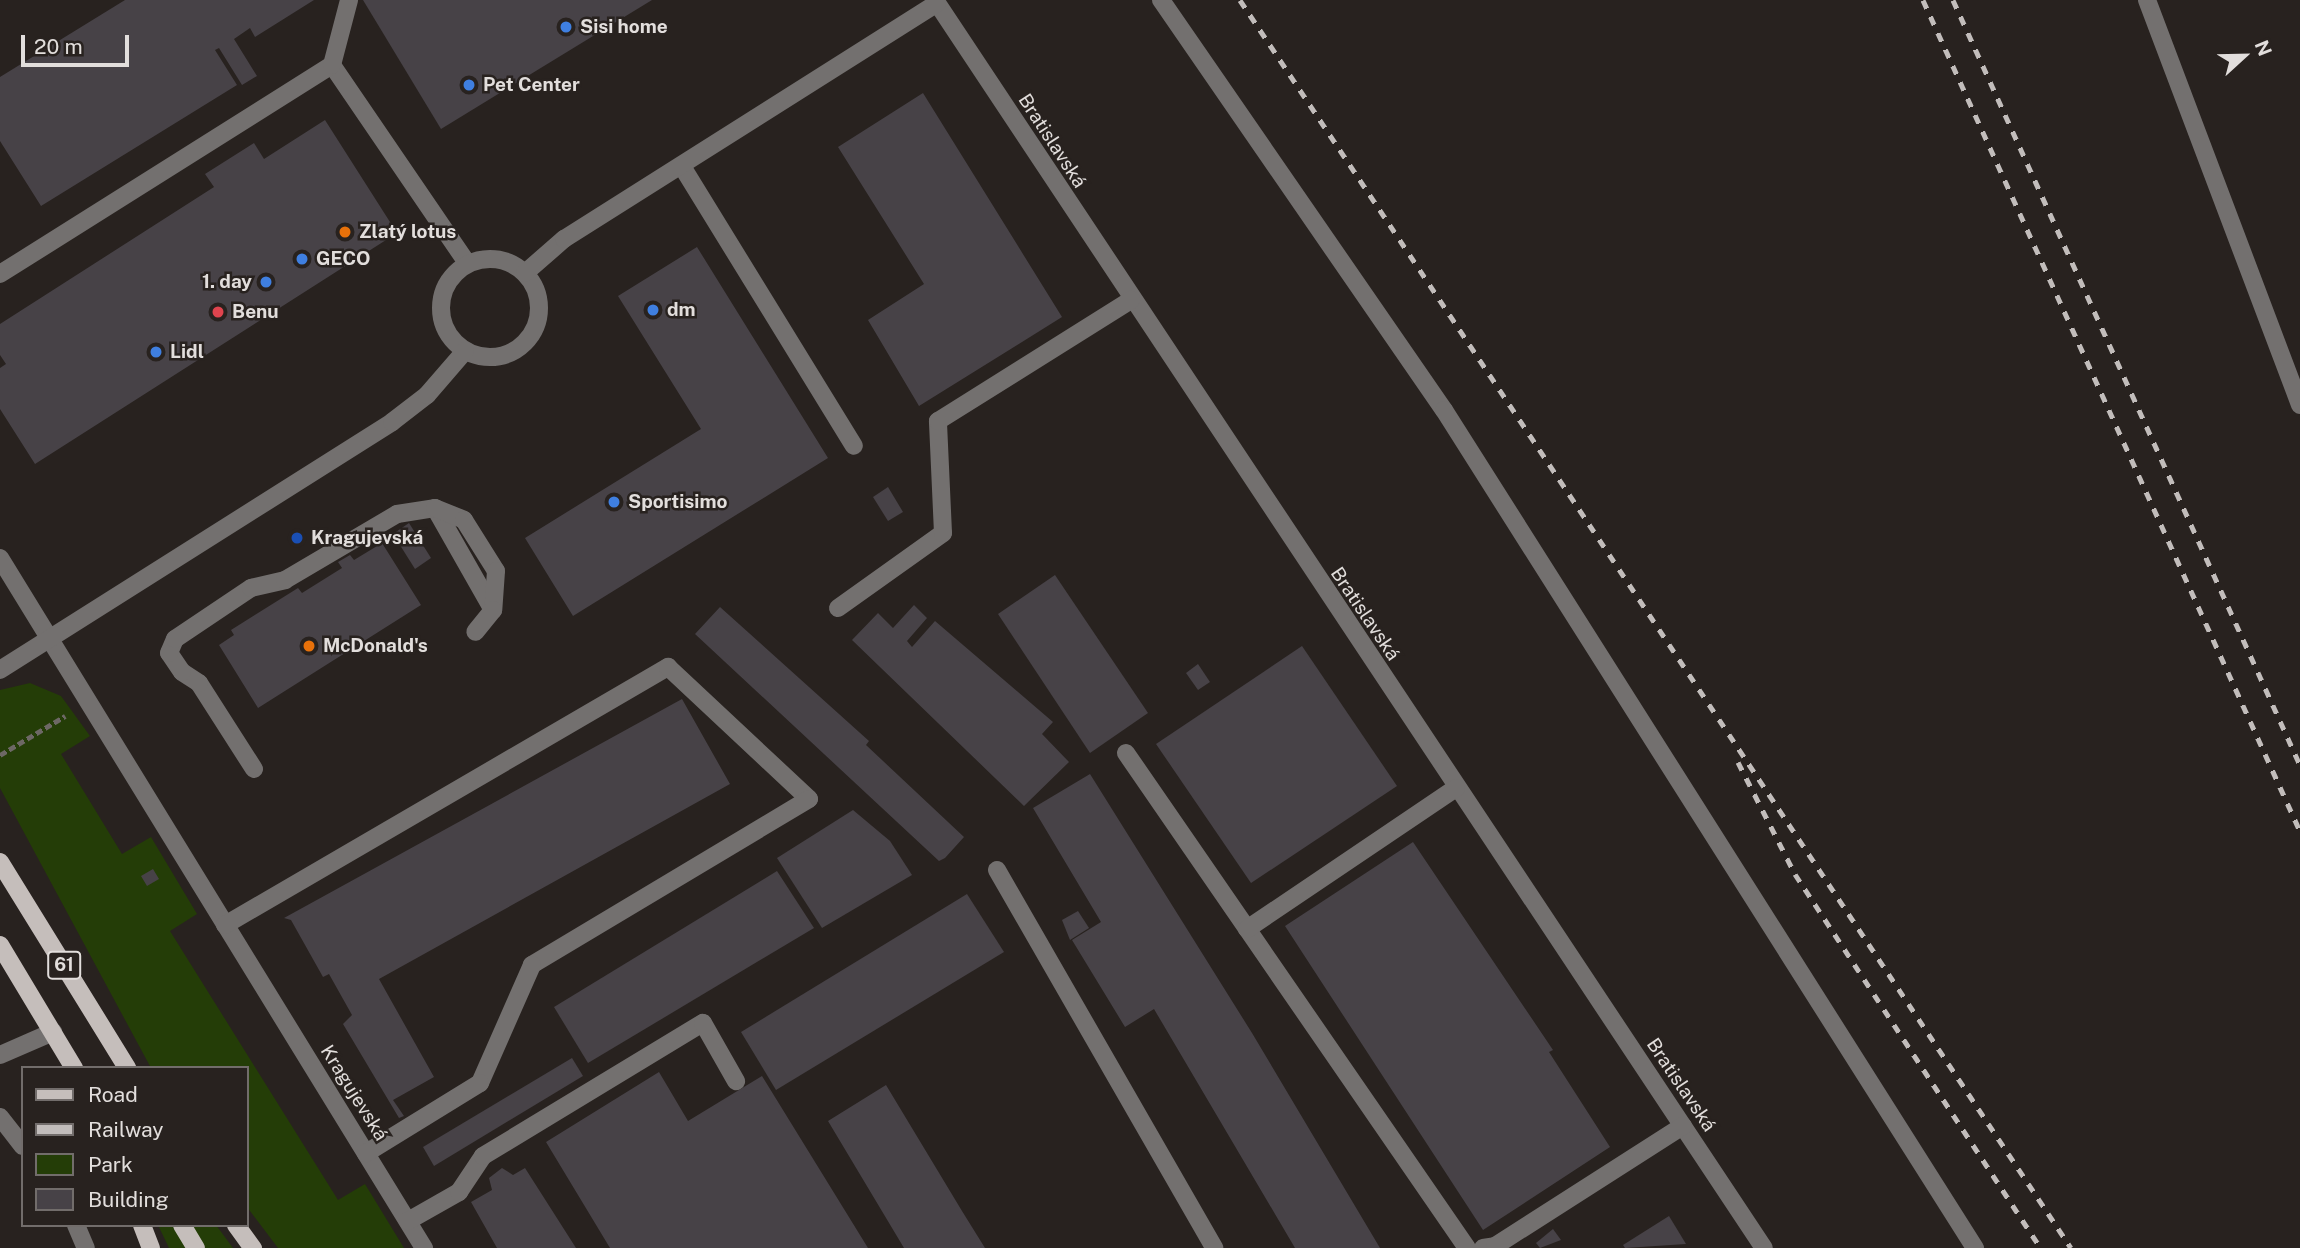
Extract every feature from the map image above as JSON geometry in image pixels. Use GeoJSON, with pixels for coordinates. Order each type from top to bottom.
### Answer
{"type":"FeatureCollection","features":[{"type":"Feature","properties":{"kind":"main road","name":"61"},"geometry":{"type":"LineString","coordinates":[[0,862],[126,1066]]}},
{"type":"Feature","properties":{"kind":"main road","name":"61"},"geometry":{"type":"LineString","coordinates":[[0,945],[73,1066]]}},
{"type":"Feature","properties":{"kind":"main road"},"geometry":{"type":"LineString","coordinates":[[143,1227],[151,1248]]}},
{"type":"Feature","properties":{"kind":"main road"},"geometry":{"type":"LineString","coordinates":[[183,1227],[195,1248]]}},
{"type":"Feature","properties":{"kind":"main road"},"geometry":{"type":"LineString","coordinates":[[237,1227],[253,1248]]}},
{"type":"Feature","properties":{"kind":"street"},"geometry":{"type":"LineString","coordinates":[[0,274],[332,65],[349,0]]}},
{"type":"Feature","properties":{"kind":"street"},"geometry":{"type":"LineString","coordinates":[[1161,0],[1444,410],[1975,1248]]}},
{"type":"Feature","properties":{"kind":"street"},"geometry":{"type":"LineString","coordinates":[[2147,0],[2295,374],[2300,405]]}},
{"type":"Feature","properties":{"kind":"street"},"geometry":{"type":"LineString","coordinates":[[526,273],[564,239],[683,168],[936,1]]}},
{"type":"Feature","properties":{"kind":"street","name":"Bratislavská"},"geometry":{"type":"LineString","coordinates":[[936,1],[1131,300],[1764,1248]]}},
{"type":"Feature","properties":{"kind":"street"},"geometry":{"type":"LineString","coordinates":[[332,65],[467,263]]}},
{"type":"Feature","properties":{"kind":"street"},"geometry":{"type":"LineString","coordinates":[[683,168],[854,446]]}},
{"type":"Feature","properties":{"kind":"street"},"geometry":{"type":"LineString","coordinates":[[498,259],[526,273],[539,302],[532,334],[509,353],[487,356],[466,351],[445,328],[441,299],[455,272],[467,263],[498,259]]}},
{"type":"Feature","properties":{"kind":"street"},"geometry":{"type":"LineString","coordinates":[[838,608],[943,533],[938,421],[1131,300]]}},
{"type":"Feature","properties":{"kind":"street"},"geometry":{"type":"LineString","coordinates":[[0,670],[392,422],[427,396],[466,351]]}},
{"type":"Feature","properties":{"kind":"street"},"geometry":{"type":"LineString","coordinates":[[254,769],[199,683],[177,666],[170,645],[251,588],[285,580],[397,514],[435,508],[464,520],[496,571],[493,610],[475,632]]}},
{"type":"Feature","properties":{"kind":"street","name":"Kragujevská"},"geometry":{"type":"LineString","coordinates":[[0,558],[424,1248]]}},
{"type":"Feature","properties":{"kind":"street"},"geometry":{"type":"LineString","coordinates":[[225,925],[668,667],[809,799],[532,965],[480,1083],[366,1153]]}},
{"type":"Feature","properties":{"kind":"street"},"geometry":{"type":"LineString","coordinates":[[1126,754],[1467,1248]]}},
{"type":"Feature","properties":{"kind":"street"},"geometry":{"type":"LineString","coordinates":[[1247,929],[1456,788]]}},
{"type":"Feature","properties":{"kind":"street"},"geometry":{"type":"LineString","coordinates":[[997,870],[1214,1248]]}},
{"type":"Feature","properties":{"kind":"street"},"geometry":{"type":"LineString","coordinates":[[408,1221],[459,1192],[483,1156],[703,1023],[736,1081]]}},
{"type":"Feature","properties":{"kind":"street"},"geometry":{"type":"LineString","coordinates":[[0,1055],[53,1032]]}},
{"type":"Feature","properties":{"kind":"street"},"geometry":{"type":"LineString","coordinates":[[1,1124],[21,1144]]}},
{"type":"Feature","properties":{"kind":"street"},"geometry":{"type":"LineString","coordinates":[[1483,1248],[1495,1246],[1683,1126]]}},
{"type":"Feature","properties":{"kind":"street"},"geometry":{"type":"LineString","coordinates":[[77,1227],[86,1248]]}},
{"type":"Feature","properties":{"kind":"path"},"geometry":{"type":"LineString","coordinates":[[0,755],[89,702]]}},
{"type":"Feature","properties":{"kind":"green space"},"geometry":{"type":"Polygon","coordinates":[[[30,683],[61,696],[90,736],[61,754],[122,854],[151,837],[197,914],[170,931],[338,1200],[365,1184],[404,1248],[278,1248],[248,1208],[248,1066],[150,1066],[0,788],[0,690],[30,683]]]}},
{"type":"Feature","properties":{"kind":"green space"},"geometry":{"type":"Polygon","coordinates":[[[159,1227],[217,1227],[233,1248],[169,1248],[159,1227]]]}},
{"type":"Feature","properties":{"kind":"building"},"geometry":{"type":"Polygon","coordinates":[[[125,0],[314,0],[255,37],[250,28],[234,39],[257,76],[242,85],[219,48],[215,50],[237,85],[41,206],[0,141],[0,77],[125,0]]]}},
{"type":"Feature","properties":{"kind":"building"},"geometry":{"type":"Polygon","coordinates":[[[363,0],[652,0],[441,129],[363,0]]]}},
{"type":"Feature","properties":{"kind":"building"},"geometry":{"type":"Polygon","coordinates":[[[923,93],[1062,317],[919,406],[868,320],[924,284],[838,147],[923,93]]]}},
{"type":"Feature","properties":{"kind":"building"},"geometry":{"type":"Polygon","coordinates":[[[325,120],[397,233],[35,464],[0,409],[0,368],[6,364],[0,355],[0,324],[214,187],[205,174],[254,143],[264,159],[325,120]]]}},
{"type":"Feature","properties":{"kind":"building"},"geometry":{"type":"Polygon","coordinates":[[[697,247],[828,458],[573,616],[525,538],[701,429],[618,296],[697,247]]]}},
{"type":"Feature","properties":{"kind":"building"},"geometry":{"type":"Polygon","coordinates":[[[888,487],[903,512],[888,521],[873,497],[888,487]]]}},
{"type":"Feature","properties":{"kind":"building"},"geometry":{"type":"Polygon","coordinates":[[[409,523],[431,558],[415,569],[393,534],[409,523]]]}},
{"type":"Feature","properties":{"kind":"building"},"geometry":{"type":"Polygon","coordinates":[[[382,543],[421,605],[258,708],[219,645],[234,635],[231,630],[298,588],[302,593],[342,568],[338,562],[350,555],[354,560],[382,543]]]}},
{"type":"Feature","properties":{"kind":"building"},"geometry":{"type":"Polygon","coordinates":[[[1055,575],[1148,713],[1090,753],[998,614],[1055,575]]]}},
{"type":"Feature","properties":{"kind":"building"},"geometry":{"type":"Polygon","coordinates":[[[914,605],[927,618],[907,641],[912,647],[935,621],[1053,722],[1042,734],[1069,762],[1024,806],[852,640],[878,613],[893,628],[914,605]]]}},
{"type":"Feature","properties":{"kind":"building"},"geometry":{"type":"Polygon","coordinates":[[[720,607],[869,741],[866,745],[964,837],[945,858],[939,861],[695,634],[720,607]]]}},
{"type":"Feature","properties":{"kind":"building"},"geometry":{"type":"Polygon","coordinates":[[[1302,646],[1397,786],[1251,883],[1156,744],[1302,646]]]}},
{"type":"Feature","properties":{"kind":"building"},"geometry":{"type":"Polygon","coordinates":[[[1198,664],[1210,682],[1198,690],[1186,673],[1198,664]]]}},
{"type":"Feature","properties":{"kind":"building"},"geometry":{"type":"Polygon","coordinates":[[[682,699],[730,784],[379,979],[434,1077],[393,1100],[404,1116],[399,1118],[343,1024],[352,1015],[329,974],[323,977],[291,920],[284,918],[682,699]]]}},
{"type":"Feature","properties":{"kind":"building"},"geometry":{"type":"Polygon","coordinates":[[[1090,774],[1252,1033],[1380,1248],[1295,1248],[1154,1009],[1125,1027],[1072,940],[1101,922],[1033,808],[1090,774]]]}},
{"type":"Feature","properties":{"kind":"building"},"geometry":{"type":"Polygon","coordinates":[[[853,810],[890,841],[912,875],[822,928],[777,858],[853,810]]]}},
{"type":"Feature","properties":{"kind":"building"},"geometry":{"type":"Polygon","coordinates":[[[1413,842],[1553,1050],[1549,1052],[1610,1147],[1483,1230],[1285,926],[1413,842]]]}},
{"type":"Feature","properties":{"kind":"building"},"geometry":{"type":"Polygon","coordinates":[[[153,869],[159,879],[147,886],[141,876],[153,869]]]}},
{"type":"Feature","properties":{"kind":"building"},"geometry":{"type":"Polygon","coordinates":[[[777,871],[814,928],[588,1063],[554,1007],[777,871]]]}},
{"type":"Feature","properties":{"kind":"building"},"geometry":{"type":"Polygon","coordinates":[[[967,894],[1004,952],[776,1090],[741,1032],[967,894]]]}},
{"type":"Feature","properties":{"kind":"building"},"geometry":{"type":"Polygon","coordinates":[[[1078,911],[1089,928],[1070,940],[1062,920],[1078,911]]]}},
{"type":"Feature","properties":{"kind":"building"},"geometry":{"type":"Polygon","coordinates":[[[572,1058],[583,1076],[434,1166],[423,1147],[572,1058]]]}},
{"type":"Feature","properties":{"kind":"building"},"geometry":{"type":"Polygon","coordinates":[[[659,1072],[688,1121],[762,1076],[868,1248],[610,1248],[546,1142],[659,1072]]]}},
{"type":"Feature","properties":{"kind":"building"},"geometry":{"type":"Polygon","coordinates":[[[886,1085],[985,1248],[904,1248],[828,1121],[886,1085]]]}},
{"type":"Feature","properties":{"kind":"building"},"geometry":{"type":"Polygon","coordinates":[[[502,1168],[513,1175],[525,1168],[576,1248],[497,1248],[471,1202],[492,1190],[489,1178],[502,1168]]]}},
{"type":"Feature","properties":{"kind":"building"},"geometry":{"type":"Polygon","coordinates":[[[1669,1216],[1686,1244],[1625,1248],[1623,1245],[1669,1216]]]}},
{"type":"Feature","properties":{"kind":"building"},"geometry":{"type":"Polygon","coordinates":[[[1553,1229],[1561,1240],[1540,1248],[1536,1243],[1553,1229]]]}},
{"type":"Feature","properties":{"kind":"railway"},"geometry":{"type":"LineString","coordinates":[[1240,0],[2071,1248]]}},
{"type":"Feature","properties":{"kind":"railway"},"geometry":{"type":"LineString","coordinates":[[1923,0],[2300,831]]}},
{"type":"Feature","properties":{"kind":"railway"},"geometry":{"type":"LineString","coordinates":[[1953,0],[2300,765]]}},
{"type":"Feature","properties":{"kind":"railway"},"geometry":{"type":"LineString","coordinates":[[1738,762],[1795,874],[2041,1248]]}},
{"type":"Feature","properties":{"kind":"place","name":"Sisi home"},"geometry":{"type":"Point","coordinates":[566,27]}},
{"type":"Feature","properties":{"kind":"place","name":"Pet Center"},"geometry":{"type":"Point","coordinates":[469,85]}},
{"type":"Feature","properties":{"kind":"place","name":"Zlatý lotus"},"geometry":{"type":"Point","coordinates":[345,232]}},
{"type":"Feature","properties":{"kind":"place","name":"GECO"},"geometry":{"type":"Point","coordinates":[302,259]}},
{"type":"Feature","properties":{"kind":"place","name":"1. day"},"geometry":{"type":"Point","coordinates":[266,282]}},
{"type":"Feature","properties":{"kind":"place","name":"dm"},"geometry":{"type":"Point","coordinates":[653,310]}},
{"type":"Feature","properties":{"kind":"place","name":"Benu"},"geometry":{"type":"Point","coordinates":[218,312]}},
{"type":"Feature","properties":{"kind":"place","name":"Lidl"},"geometry":{"type":"Point","coordinates":[156,352]}},
{"type":"Feature","properties":{"kind":"place","name":"Sportisimo"},"geometry":{"type":"Point","coordinates":[614,502]}},
{"type":"Feature","properties":{"kind":"place","name":"Kragujevská"},"geometry":{"type":"Point","coordinates":[297,538]}},
{"type":"Feature","properties":{"kind":"place","name":"McDonald's"},"geometry":{"type":"Point","coordinates":[309,646]}}]}
